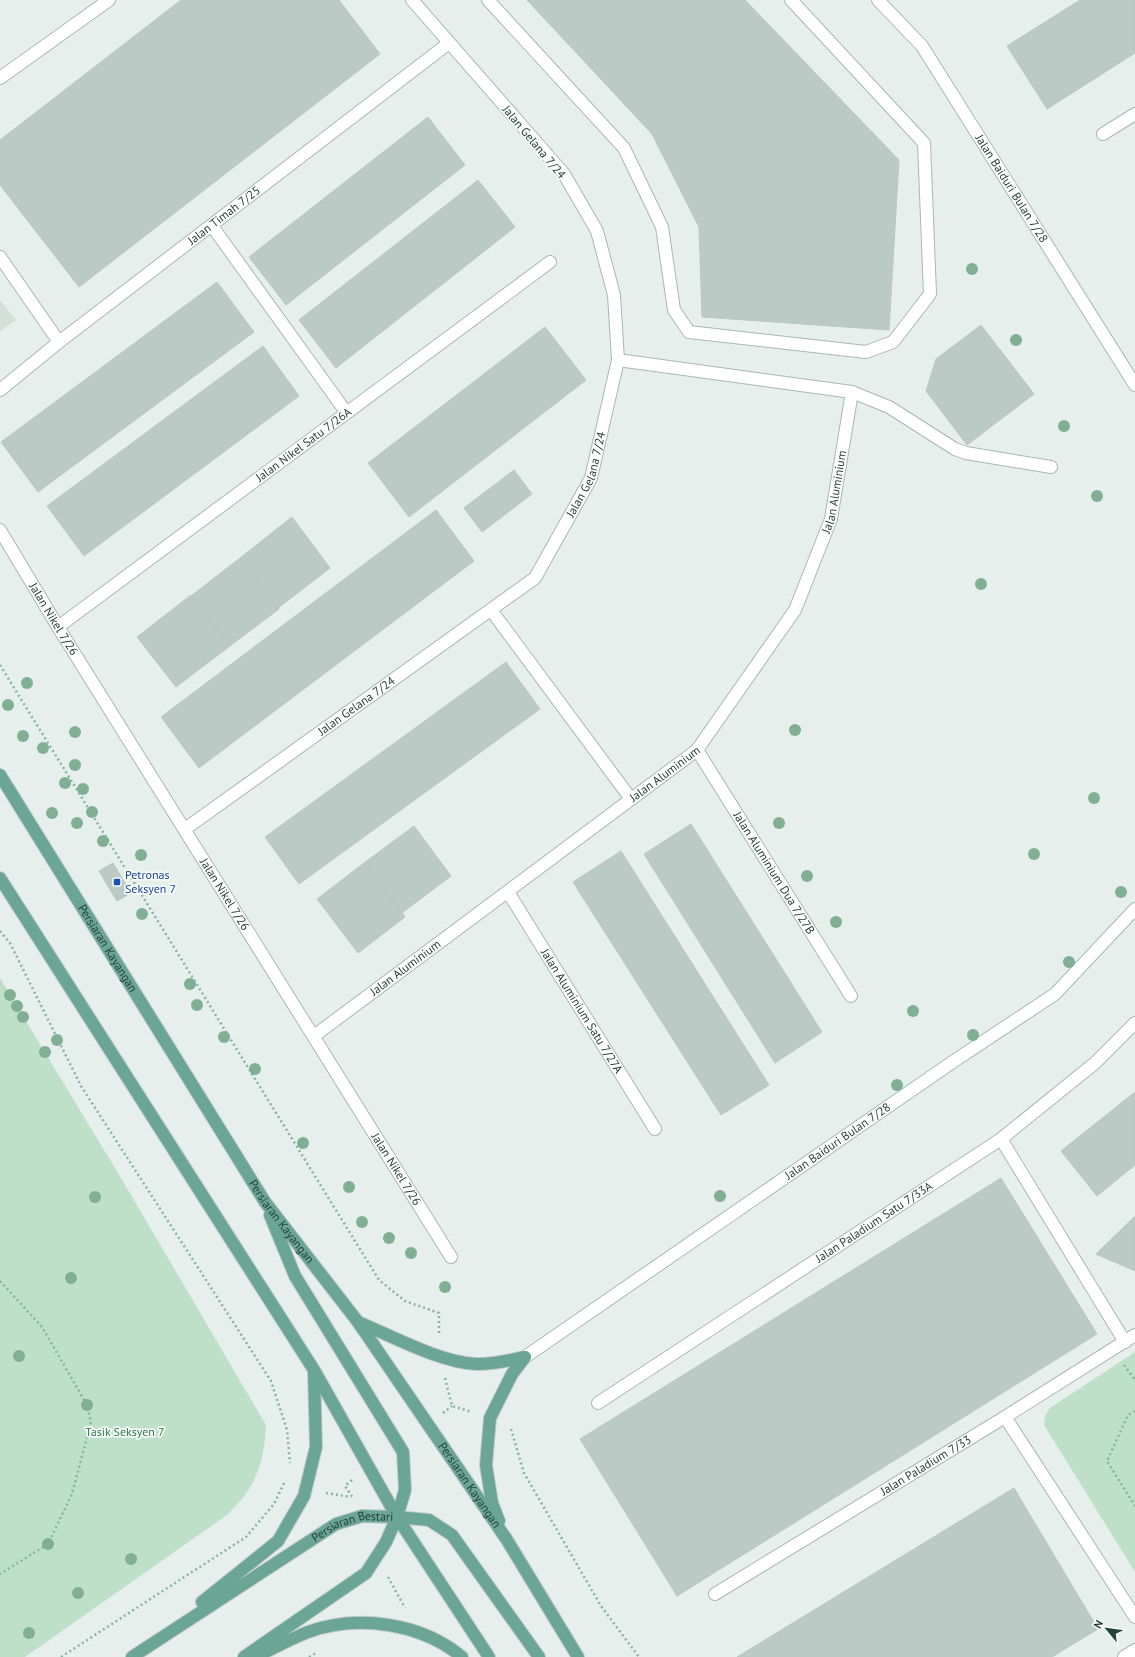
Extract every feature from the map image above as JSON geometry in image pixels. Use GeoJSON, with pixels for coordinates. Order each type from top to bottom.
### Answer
{"type":"FeatureCollection","features":[{"type":"Feature","properties":{"kind":"main road","name":"Persiaran Kayangan"},"geometry":{"type":"LineString","coordinates":[[0,775],[265,1202],[358,1322],[507,1540],[578,1657]]}},
{"type":"Feature","properties":{"kind":"main road"},"geometry":{"type":"LineString","coordinates":[[0,878],[314,1370],[397,1517],[489,1657]]}},
{"type":"Feature","properties":{"kind":"main road"},"geometry":{"type":"LineString","coordinates":[[265,1202],[295,1276],[403,1452],[405,1490],[397,1517]]}},
{"type":"Feature","properties":{"kind":"main road"},"geometry":{"type":"LineString","coordinates":[[358,1322],[458,1362],[478,1364],[525,1357]]}},
{"type":"Feature","properties":{"kind":"main road"},"geometry":{"type":"LineString","coordinates":[[507,1540],[492,1503],[486,1465],[490,1418],[512,1374],[525,1357]]}},
{"type":"Feature","properties":{"kind":"main road"},"geometry":{"type":"LineString","coordinates":[[131,1657],[227,1584],[278,1541],[304,1496],[316,1447],[314,1370]]}},
{"type":"Feature","properties":{"kind":"main road","name":"Persiaran Bestari"},"geometry":{"type":"LineString","coordinates":[[131,1657],[336,1524],[362,1516],[397,1517],[386,1542],[366,1573],[244,1657]]}},
{"type":"Feature","properties":{"kind":"main road"},"geometry":{"type":"LineString","coordinates":[[397,1517],[429,1520],[452,1535],[539,1657]]}},
{"type":"Feature","properties":{"kind":"main road"},"geometry":{"type":"LineString","coordinates":[[255,1657],[308,1632],[346,1623],[380,1624],[421,1633],[462,1657]]}},
{"type":"Feature","properties":{"kind":"street"},"geometry":{"type":"LineString","coordinates":[[0,78],[109,0]]}},
{"type":"Feature","properties":{"kind":"street","name":"Jalan Gelana 7/24"},"geometry":{"type":"LineString","coordinates":[[185,829],[535,578],[591,478],[618,360],[614,295],[597,231],[564,174],[412,0]]}},
{"type":"Feature","properties":{"kind":"street"},"geometry":{"type":"LineString","coordinates":[[488,0],[624,148],[662,227],[674,310],[689,332],[866,352],[893,342],[930,294],[924,144],[791,0]]}},
{"type":"Feature","properties":{"kind":"street","name":"Jalan Baiduri Bulan 7/28"},"geometry":{"type":"LineString","coordinates":[[878,0],[922,46],[1135,385]]}},
{"type":"Feature","properties":{"kind":"street","name":"Jalan Timah 7/25"},"geometry":{"type":"LineString","coordinates":[[0,390],[59,342],[449,43]]}},
{"type":"Feature","properties":{"kind":"street"},"geometry":{"type":"LineString","coordinates":[[1103,134],[1135,114]]}},
{"type":"Feature","properties":{"kind":"street"},"geometry":{"type":"LineString","coordinates":[[212,226],[346,412]]}},
{"type":"Feature","properties":{"kind":"street"},"geometry":{"type":"LineString","coordinates":[[0,257],[59,342]]}},
{"type":"Feature","properties":{"kind":"street","name":"Jalan Nikel Satu 7/26A"},"geometry":{"type":"LineString","coordinates":[[58,626],[550,262]]}},
{"type":"Feature","properties":{"kind":"street"},"geometry":{"type":"LineString","coordinates":[[618,360],[852,392],[889,407],[955,449],[966,453],[1051,467]]}},
{"type":"Feature","properties":{"kind":"street","name":"Jalan Aluminium"},"geometry":{"type":"LineString","coordinates":[[314,1036],[697,750],[795,610],[831,519],[852,392]]}},
{"type":"Feature","properties":{"kind":"street","name":"Jalan Nikel 7/26"},"geometry":{"type":"LineString","coordinates":[[0,530],[58,626],[451,1257]]}},
{"type":"Feature","properties":{"kind":"street"},"geometry":{"type":"LineString","coordinates":[[491,610],[631,799]]}},
{"type":"Feature","properties":{"kind":"street","name":"Jalan Aluminium Dua 7/27B"},"geometry":{"type":"LineString","coordinates":[[697,750],[851,996]]}},
{"type":"Feature","properties":{"kind":"street","name":"Jalan Aluminium Satu 7/27A"},"geometry":{"type":"LineString","coordinates":[[508,892],[655,1129]]}},
{"type":"Feature","properties":{"kind":"street","name":"Jalan Baiduri Bulan 7/28"},"geometry":{"type":"LineString","coordinates":[[525,1357],[947,1066],[1055,994],[1135,909]]}},
{"type":"Feature","properties":{"kind":"street","name":"Jalan Paladium Satu 7/33A"},"geometry":{"type":"LineString","coordinates":[[598,1403],[1001,1139],[1095,1063],[1135,1023]]}},
{"type":"Feature","properties":{"kind":"street"},"geometry":{"type":"LineString","coordinates":[[1001,1139],[1130,1339]]}},
{"type":"Feature","properties":{"kind":"street","name":"Jalan Paladium 7/33"},"geometry":{"type":"LineString","coordinates":[[715,1594],[1130,1339]]}},
{"type":"Feature","properties":{"kind":"street"},"geometry":{"type":"LineString","coordinates":[[1005,1417],[1135,1617]]}},
{"type":"Feature","properties":{"kind":"street"},"geometry":{"type":"LineString","coordinates":[[1124,1657],[1135,1650]]}},
{"type":"Feature","properties":{"kind":"path"},"geometry":{"type":"LineString","coordinates":[[0,665],[379,1280],[405,1301],[439,1313],[440,1356],[452,1406],[508,1422],[524,1472],[601,1606],[639,1657]]}},
{"type":"Feature","properties":{"kind":"path"},"geometry":{"type":"LineString","coordinates":[[0,931],[10,943],[81,1086],[271,1381],[287,1430],[290,1469]]}},
{"type":"Feature","properties":{"kind":"path"},"geometry":{"type":"LineString","coordinates":[[0,1282],[42,1327],[87,1405],[91,1422],[72,1494],[48,1544],[0,1574]]}},
{"type":"Feature","properties":{"kind":"path"},"geometry":{"type":"LineString","coordinates":[[1135,1411],[1128,1415],[1107,1462],[1135,1506]]}},
{"type":"Feature","properties":{"kind":"path"},"geometry":{"type":"LineString","coordinates":[[61,1657],[246,1537],[274,1504],[288,1475]]}},
{"type":"Feature","properties":{"kind":"shaded area"},"geometry":{"type":"Polygon","coordinates":[[[0,300],[16,320],[0,331],[0,300]]]}},
{"type":"Feature","properties":{"kind":"green space","name":"Tasik Seksyen 7"},"geometry":{"type":"Polygon","coordinates":[[[0,978],[124,1183],[266,1425],[265,1442],[256,1475],[246,1494],[227,1515],[25,1657],[0,1657],[0,978]]]}},
{"type":"Feature","properties":{"kind":"green space"},"geometry":{"type":"Polygon","coordinates":[[[1135,1352],[1135,1572],[1044,1425],[1045,1416],[1050,1408],[1135,1352]]]}},
{"type":"Feature","properties":{"kind":"building"},"geometry":{"type":"Polygon","coordinates":[[[181,0],[339,0],[380,54],[79,287],[0,185],[0,140],[181,0]]]}},
{"type":"Feature","properties":{"kind":"building"},"geometry":{"type":"Polygon","coordinates":[[[527,0],[745,0],[899,160],[889,330],[702,317],[699,227],[652,134],[527,0]]]}},
{"type":"Feature","properties":{"kind":"building"},"geometry":{"type":"Polygon","coordinates":[[[1080,0],[1135,0],[1135,53],[1047,109],[1007,46],[1080,0]]]}},
{"type":"Feature","properties":{"kind":"building"},"geometry":{"type":"Polygon","coordinates":[[[428,117],[465,165],[286,305],[249,257],[428,117]]]}},
{"type":"Feature","properties":{"kind":"building"},"geometry":{"type":"Polygon","coordinates":[[[478,180],[515,227],[336,368],[299,320],[478,180]]]}},
{"type":"Feature","properties":{"kind":"building"},"geometry":{"type":"Polygon","coordinates":[[[217,282],[254,332],[38,492],[1,442],[217,282]]]}},
{"type":"Feature","properties":{"kind":"building"},"geometry":{"type":"Polygon","coordinates":[[[981,325],[1034,394],[967,445],[926,391],[936,359],[981,325]]]}},
{"type":"Feature","properties":{"kind":"building"},"geometry":{"type":"Polygon","coordinates":[[[545,327],[586,380],[409,517],[368,463],[545,327]]]}},
{"type":"Feature","properties":{"kind":"building"},"geometry":{"type":"Polygon","coordinates":[[[263,346],[299,396],[84,556],[47,506],[263,346]]]}},
{"type":"Feature","properties":{"kind":"building"},"geometry":{"type":"Polygon","coordinates":[[[514,470],[532,494],[482,532],[464,508],[514,470]]]}},
{"type":"Feature","properties":{"kind":"building"},"geometry":{"type":"Polygon","coordinates":[[[436,510],[474,561],[199,768],[161,717],[436,510]]]}},
{"type":"Feature","properties":{"kind":"building"},"geometry":{"type":"Polygon","coordinates":[[[292,517],[330,568],[278,608],[240,558],[292,517]]]}},
{"type":"Feature","properties":{"kind":"building"},"geometry":{"type":"Polygon","coordinates":[[[240,558],[279,609],[230,646],[191,596],[240,558]]]}},
{"type":"Feature","properties":{"kind":"building"},"geometry":{"type":"Polygon","coordinates":[[[191,595],[230,646],[176,687],[137,637],[191,595]]]}},
{"type":"Feature","properties":{"kind":"building"},"geometry":{"type":"Polygon","coordinates":[[[506,662],[540,709],[299,884],[265,837],[506,662]]]}},
{"type":"Feature","properties":{"kind":"building"},"geometry":{"type":"Polygon","coordinates":[[[691,824],[822,1032],[775,1063],[644,854],[691,824]]]}},
{"type":"Feature","properties":{"kind":"building"},"geometry":{"type":"Polygon","coordinates":[[[414,826],[451,876],[402,913],[364,863],[414,826]]]}},
{"type":"Feature","properties":{"kind":"building"},"geometry":{"type":"Polygon","coordinates":[[[621,851],[769,1085],[721,1115],[573,882],[621,851]]]}},
{"type":"Feature","properties":{"kind":"building"},"geometry":{"type":"Polygon","coordinates":[[[113,863],[131,893],[117,901],[99,871],[113,863]]]}},
{"type":"Feature","properties":{"kind":"building"},"geometry":{"type":"Polygon","coordinates":[[[364,863],[405,917],[358,953],[317,899],[364,863]]]}},
{"type":"Feature","properties":{"kind":"building"},"geometry":{"type":"Polygon","coordinates":[[[1135,1092],[1135,1165],[1097,1196],[1061,1151],[1135,1092]]]}},
{"type":"Feature","properties":{"kind":"building"},"geometry":{"type":"Polygon","coordinates":[[[1001,1178],[1097,1334],[677,1596],[580,1439],[1001,1178]]]}},
{"type":"Feature","properties":{"kind":"building"},"geometry":{"type":"Polygon","coordinates":[[[1135,1216],[1135,1271],[1096,1254],[1135,1216]]]}},
{"type":"Feature","properties":{"kind":"building"},"geometry":{"type":"Polygon","coordinates":[[[1014,1488],[1098,1629],[1052,1657],[737,1657],[1014,1488]]]}},
{"type":"Feature","properties":{"kind":"place","name":"Petronas Seksyen 7"},"geometry":{"type":"Point","coordinates":[117,882]}}]}
